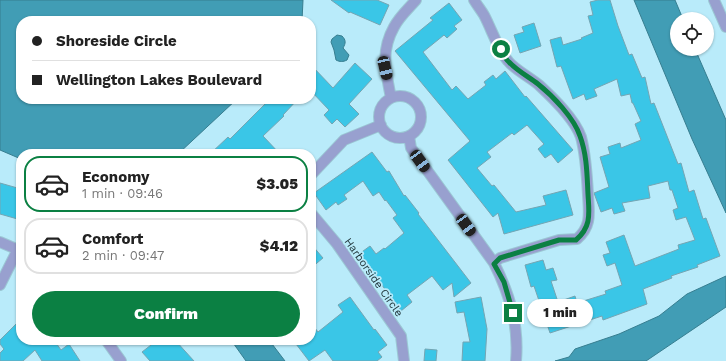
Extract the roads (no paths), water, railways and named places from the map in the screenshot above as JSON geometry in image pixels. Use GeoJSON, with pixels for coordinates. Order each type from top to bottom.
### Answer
{"type":"FeatureCollection","features":[{"type":"Feature","properties":{"kind":"street"},"geometry":{"type":"LineString","coordinates":[[392,98],[385,68],[385,53],[390,34],[394,26],[416,0]]}},
{"type":"Feature","properties":{"kind":"street"},"geometry":{"type":"LineString","coordinates":[[474,0],[484,15],[493,36],[508,62],[540,86],[557,102],[570,118],[580,136],[587,167],[589,218],[583,234],[576,240],[559,240],[500,258],[494,264]]}},
{"type":"Feature","properties":{"kind":"street"},"geometry":{"type":"LineString","coordinates":[[714,0],[726,27]]}},
{"type":"Feature","properties":{"kind":"street"},"geometry":{"type":"LineString","coordinates":[[404,96],[411,98],[420,108],[421,121],[414,132],[409,136],[402,138],[390,135],[381,124],[380,118],[382,106],[386,101],[392,98],[404,96]]}},
{"type":"Feature","properties":{"kind":"street"},"geometry":{"type":"LineString","coordinates":[[316,170],[344,140],[381,124]]}},
{"type":"Feature","properties":{"kind":"street"},"geometry":{"type":"LineString","coordinates":[[409,136],[410,148],[494,264],[504,282],[516,323],[516,361]]}},
{"type":"Feature","properties":{"kind":"street","name":"Harborside Circle"},"geometry":{"type":"LineString","coordinates":[[316,219],[337,244],[401,336],[404,361]]}},
{"type":"Feature","properties":{"kind":"street"},"geometry":{"type":"LineString","coordinates":[[0,242],[16,249]]}},
{"type":"Feature","properties":{"kind":"street"},"geometry":{"type":"LineString","coordinates":[[0,285],[16,256]]}},
{"type":"Feature","properties":{"kind":"street"},"geometry":{"type":"LineString","coordinates":[[110,345],[121,361]]}},
{"type":"Feature","properties":{"kind":"water"},"geometry":{"type":"Polygon","coordinates":[[[0,0],[303,0],[302,16],[16,16],[16,104],[232,104],[183,149],[16,149],[16,157],[0,150],[0,0]]]}},
{"type":"Feature","properties":{"kind":"water"},"geometry":{"type":"Polygon","coordinates":[[[634,0],[675,0],[680,12],[670,12],[670,56],[698,56],[726,120],[726,213],[692,139],[634,0]]]}},
{"type":"Feature","properties":{"kind":"water"},"geometry":{"type":"Polygon","coordinates":[[[337,35],[342,36],[345,40],[343,48],[349,55],[347,60],[344,61],[336,60],[331,42],[337,35]]]}},
{"type":"Feature","properties":{"kind":"water"},"geometry":{"type":"Polygon","coordinates":[[[726,276],[726,307],[646,361],[555,361],[569,357],[575,349],[619,334],[659,316],[687,294],[726,276]]]}},
{"type":"Feature","properties":{"kind":"water"},"geometry":{"type":"Polygon","coordinates":[[[235,345],[273,345],[285,361],[246,361],[235,345]]]}}]}
